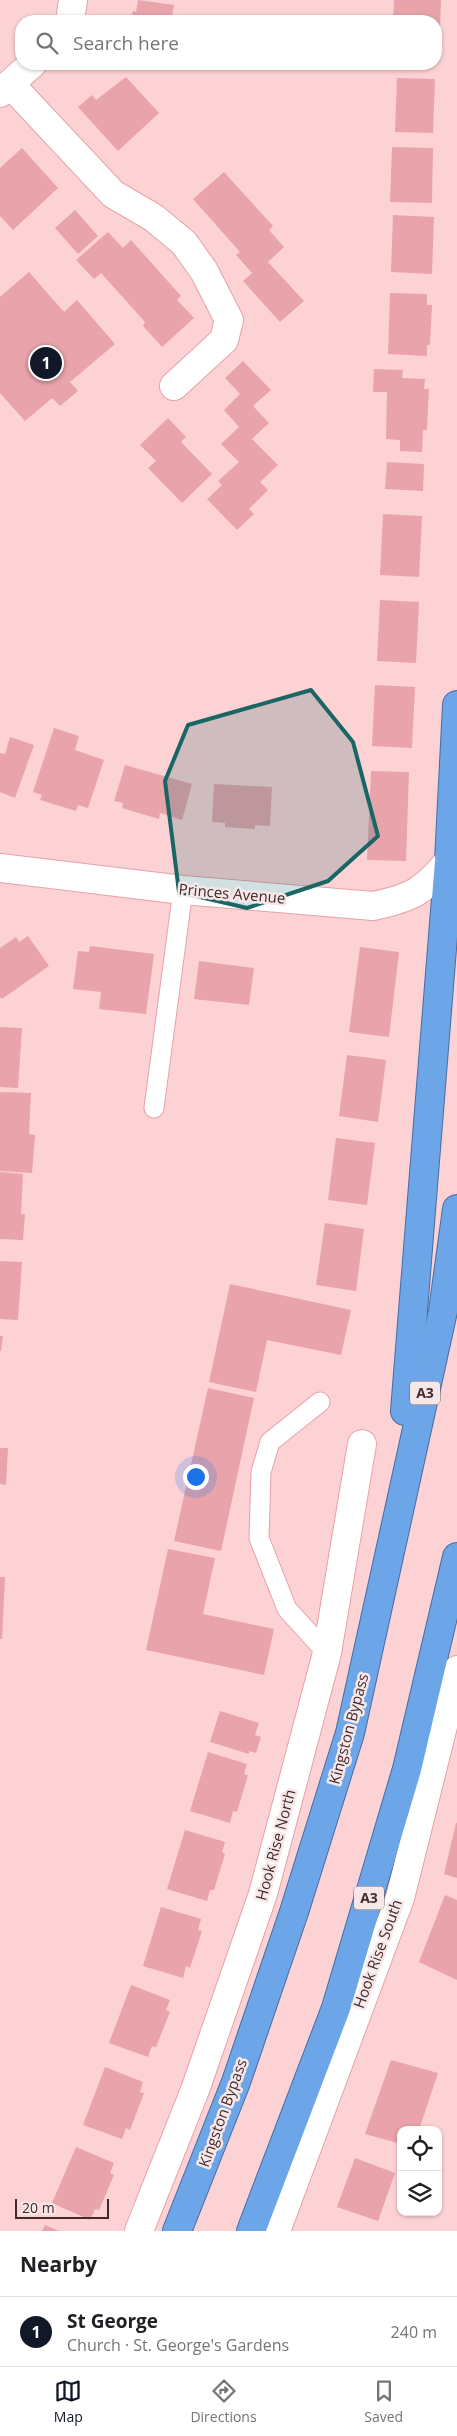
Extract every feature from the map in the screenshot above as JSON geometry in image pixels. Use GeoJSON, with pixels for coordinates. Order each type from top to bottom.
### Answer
{"type":"FeatureCollection","features":[{"type":"Feature","properties":{"kind":"highway"},"geometry":{"type":"LineString","coordinates":[[386,1576],[410,1371],[449,861],[457,705]]}},
{"type":"Feature","properties":{"kind":"highway","name":"Kingston Bypass"},"geometry":{"type":"LineString","coordinates":[[177,2231],[236,2082],[294,1912],[350,1733],[443,1311],[457,1209]]}},
{"type":"Feature","properties":{"kind":"highway","name":"A3"},"geometry":{"type":"LineString","coordinates":[[251,2231],[336,2008],[407,1768],[457,1556]]}},
{"type":"Feature","properties":{"kind":"street"},"geometry":{"type":"LineString","coordinates":[[71,15],[73,0]]}},
{"type":"Feature","properties":{"kind":"street"},"geometry":{"type":"LineString","coordinates":[[25,70],[5,88],[113,194],[154,218],[184,243],[204,271],[229,320],[224,340],[174,386]]}},
{"type":"Feature","properties":{"kind":"street","name":"Princes Avenue"},"geometry":{"type":"LineString","coordinates":[[0,868],[182,890],[373,906],[403,899],[430,884],[449,861]]}},
{"type":"Feature","properties":{"kind":"street","name":"Hook Rise North"},"geometry":{"type":"LineString","coordinates":[[139,2231],[195,2090],[263,1894],[327,1653],[362,1444]]}},
{"type":"Feature","properties":{"kind":"street","name":"Hook Rise South"},"geometry":{"type":"LineString","coordinates":[[276,2231],[400,1898],[457,1670]]}},
{"type":"Feature","properties":{"kind":"lane"},"geometry":{"type":"LineString","coordinates":[[154,1108],[182,890]]}},
{"type":"Feature","properties":{"kind":"lane"},"geometry":{"type":"LineString","coordinates":[[320,1402],[270,1442],[261,1472],[259,1538],[287,1609],[327,1653]]}},
{"type":"Feature","properties":{"kind":"highlighted area"},"geometry":{"type":"Polygon","coordinates":[[[311,690],[353,742],[378,836],[328,881],[247,908],[179,892],[165,781],[188,725],[311,690]]]}},
{"type":"Feature","properties":{"kind":"building"},"geometry":{"type":"Polygon","coordinates":[[[138,0],[174,5],[172,15],[132,15],[133,11],[136,12],[138,0]]]}},
{"type":"Feature","properties":{"kind":"building"},"geometry":{"type":"Polygon","coordinates":[[[394,0],[441,0],[440,15],[393,15],[394,0]]]}},
{"type":"Feature","properties":{"kind":"building"},"geometry":{"type":"Polygon","coordinates":[[[126,77],[159,113],[118,151],[78,107],[92,95],[96,100],[126,77]]]}},
{"type":"Feature","properties":{"kind":"building"},"geometry":{"type":"Polygon","coordinates":[[[397,78],[435,79],[433,133],[395,132],[397,78]]]}},
{"type":"Feature","properties":{"kind":"building"},"geometry":{"type":"Polygon","coordinates":[[[392,147],[433,148],[432,203],[390,202],[392,147]]]}},
{"type":"Feature","properties":{"kind":"building"},"geometry":{"type":"Polygon","coordinates":[[[22,148],[58,188],[13,230],[0,216],[0,168],[22,148]]]}},
{"type":"Feature","properties":{"kind":"building"},"geometry":{"type":"Polygon","coordinates":[[[224,172],[273,226],[269,230],[284,247],[268,262],[304,301],[280,322],[243,281],[252,273],[236,255],[240,252],[193,199],[224,172]]]}},
{"type":"Feature","properties":{"kind":"building"},"geometry":{"type":"Polygon","coordinates":[[[75,210],[98,236],[78,254],[55,228],[75,210]]]}},
{"type":"Feature","properties":{"kind":"building"},"geometry":{"type":"Polygon","coordinates":[[[393,215],[434,217],[432,274],[391,272],[393,215]]]}},
{"type":"Feature","properties":{"kind":"building"},"geometry":{"type":"Polygon","coordinates":[[[108,232],[123,248],[131,240],[181,296],[177,300],[194,318],[162,347],[143,326],[145,322],[101,273],[94,279],[76,260],[108,232]]]}},
{"type":"Feature","properties":{"kind":"building"},"geometry":{"type":"Polygon","coordinates":[[[29,272],[64,312],[77,300],[115,344],[70,382],[78,391],[60,406],[52,398],[25,421],[0,393],[0,297],[29,272]]]}},
{"type":"Feature","properties":{"kind":"building"},"geometry":{"type":"Polygon","coordinates":[[[390,293],[427,294],[427,305],[432,305],[430,345],[427,345],[427,356],[388,354],[390,293]]]}},
{"type":"Feature","properties":{"kind":"building"},"geometry":{"type":"Polygon","coordinates":[[[243,361],[271,390],[253,406],[269,423],[252,439],[278,465],[260,482],[268,490],[249,509],[254,514],[237,530],[207,499],[222,485],[218,481],[239,462],[221,444],[239,427],[224,410],[240,394],[225,378],[243,361]]]}},
{"type":"Feature","properties":{"kind":"building"},"geometry":{"type":"Polygon","coordinates":[[[374,369],[403,370],[402,378],[425,379],[424,389],[429,389],[427,430],[423,430],[422,452],[400,451],[400,440],[386,439],[387,392],[373,392],[374,369]]]}},
{"type":"Feature","properties":{"kind":"building"},"geometry":{"type":"Polygon","coordinates":[[[168,418],[186,437],[181,442],[212,474],[182,503],[148,468],[156,461],[140,445],[168,418]]]}},
{"type":"Feature","properties":{"kind":"building"},"geometry":{"type":"Polygon","coordinates":[[[387,462],[424,464],[423,491],[385,489],[387,462]]]}},
{"type":"Feature","properties":{"kind":"building"},"geometry":{"type":"Polygon","coordinates":[[[383,514],[422,516],[419,577],[380,575],[383,514]]]}},
{"type":"Feature","properties":{"kind":"building"},"geometry":{"type":"Polygon","coordinates":[[[380,600],[419,602],[416,663],[377,661],[380,600]]]}},
{"type":"Feature","properties":{"kind":"building"},"geometry":{"type":"Polygon","coordinates":[[[375,685],[415,687],[412,748],[372,746],[375,685]]]}},
{"type":"Feature","properties":{"kind":"building"},"geometry":{"type":"Polygon","coordinates":[[[54,728],[79,736],[75,750],[104,760],[88,808],[78,805],[76,811],[40,800],[42,795],[33,792],[54,728]]]}},
{"type":"Feature","properties":{"kind":"building"},"geometry":{"type":"Polygon","coordinates":[[[10,737],[34,745],[15,798],[0,792],[0,753],[5,754],[10,737]]]}},
{"type":"Feature","properties":{"kind":"building"},"geometry":{"type":"Polygon","coordinates":[[[125,765],[192,784],[182,820],[160,813],[159,819],[122,808],[123,803],[114,801],[125,765]]]}},
{"type":"Feature","properties":{"kind":"building"},"geometry":{"type":"Polygon","coordinates":[[[371,771],[409,772],[406,861],[367,860],[371,771]]]}},
{"type":"Feature","properties":{"kind":"building"},"geometry":{"type":"Polygon","coordinates":[[[214,784],[272,787],[270,826],[255,825],[255,829],[225,827],[225,823],[212,822],[214,784]]]}},
{"type":"Feature","properties":{"kind":"building"},"geometry":{"type":"Polygon","coordinates":[[[28,936],[49,966],[2,999],[0,997],[0,948],[16,937],[19,942],[28,936]]]}},
{"type":"Feature","properties":{"kind":"building"},"geometry":{"type":"Polygon","coordinates":[[[90,946],[154,954],[146,1014],[99,1009],[101,992],[73,989],[78,951],[89,952],[90,946]]]}},
{"type":"Feature","properties":{"kind":"building"},"geometry":{"type":"Polygon","coordinates":[[[360,947],[399,952],[389,1037],[349,1032],[360,947]]]}},
{"type":"Feature","properties":{"kind":"building"},"geometry":{"type":"Polygon","coordinates":[[[199,961],[254,968],[249,1005],[194,999],[199,961]]]}},
{"type":"Feature","properties":{"kind":"building"},"geometry":{"type":"Polygon","coordinates":[[[0,1027],[22,1028],[18,1088],[0,1087],[0,1027]]]}},
{"type":"Feature","properties":{"kind":"building"},"geometry":{"type":"Polygon","coordinates":[[[347,1055],[386,1060],[378,1122],[339,1116],[347,1055]]]}},
{"type":"Feature","properties":{"kind":"building"},"geometry":{"type":"Polygon","coordinates":[[[0,1092],[31,1093],[29,1134],[35,1135],[32,1173],[0,1171],[0,1092]]]}},
{"type":"Feature","properties":{"kind":"building"},"geometry":{"type":"Polygon","coordinates":[[[336,1138],[375,1143],[367,1205],[328,1200],[336,1138]]]}},
{"type":"Feature","properties":{"kind":"building"},"geometry":{"type":"Polygon","coordinates":[[[0,1172],[23,1174],[21,1214],[25,1214],[23,1240],[0,1239],[0,1172]]]}},
{"type":"Feature","properties":{"kind":"building"},"geometry":{"type":"Polygon","coordinates":[[[325,1223],[364,1229],[356,1291],[316,1285],[325,1223]]]}},
{"type":"Feature","properties":{"kind":"building"},"geometry":{"type":"Polygon","coordinates":[[[0,1261],[22,1262],[18,1320],[0,1319],[0,1261]]]}},
{"type":"Feature","properties":{"kind":"building"},"geometry":{"type":"Polygon","coordinates":[[[230,1284],[351,1310],[341,1355],[267,1340],[256,1392],[209,1382],[230,1284]]]}},
{"type":"Feature","properties":{"kind":"building"},"geometry":{"type":"Polygon","coordinates":[[[0,1336],[3,1336],[1,1351],[0,1351],[0,1336]]]}},
{"type":"Feature","properties":{"kind":"building"},"geometry":{"type":"Polygon","coordinates":[[[208,1388],[254,1398],[221,1551],[174,1541],[208,1388]]]}},
{"type":"Feature","properties":{"kind":"building"},"geometry":{"type":"Polygon","coordinates":[[[0,1448],[8,1448],[6,1485],[0,1484],[0,1448]]]}},
{"type":"Feature","properties":{"kind":"building"},"geometry":{"type":"Polygon","coordinates":[[[168,1549],[215,1558],[203,1614],[274,1629],[264,1675],[146,1650],[168,1549]]]}},
{"type":"Feature","properties":{"kind":"building"},"geometry":{"type":"Polygon","coordinates":[[[0,1577],[5,1577],[2,1639],[0,1639],[0,1577]]]}},
{"type":"Feature","properties":{"kind":"building"},"geometry":{"type":"Polygon","coordinates":[[[220,1711],[259,1723],[255,1735],[261,1737],[256,1753],[249,1751],[249,1754],[210,1742],[220,1711]]]}},
{"type":"Feature","properties":{"kind":"building"},"geometry":{"type":"Polygon","coordinates":[[[208,1752],[247,1764],[244,1774],[248,1775],[237,1812],[233,1811],[230,1823],[190,1811],[208,1752]]]}},
{"type":"Feature","properties":{"kind":"building"},"geometry":{"type":"Polygon","coordinates":[[[457,1823],[457,1878],[444,1874],[457,1823]]]}},
{"type":"Feature","properties":{"kind":"building"},"geometry":{"type":"Polygon","coordinates":[[[185,1830],[225,1842],[222,1852],[225,1854],[214,1890],[210,1890],[207,1901],[167,1889],[185,1830]]]}},
{"type":"Feature","properties":{"kind":"building"},"geometry":{"type":"Polygon","coordinates":[[[445,1895],[457,1900],[457,1980],[419,1962],[445,1895]]]}},
{"type":"Feature","properties":{"kind":"building"},"geometry":{"type":"Polygon","coordinates":[[[161,1907],[201,1919],[198,1930],[202,1931],[190,1968],[186,1966],[183,1978],[143,1966],[161,1907]]]}},
{"type":"Feature","properties":{"kind":"building"},"geometry":{"type":"Polygon","coordinates":[[[131,1985],[170,2000],[166,2010],[170,2012],[156,2047],[152,2046],[148,2057],[109,2043],[131,1985]]]}},
{"type":"Feature","properties":{"kind":"building"},"geometry":{"type":"Polygon","coordinates":[[[391,2060],[438,2073],[420,2126],[397,2126],[397,2143],[365,2134],[391,2060]]]}},
{"type":"Feature","properties":{"kind":"building"},"geometry":{"type":"Polygon","coordinates":[[[105,2067],[143,2082],[140,2092],[144,2093],[130,2130],[126,2128],[122,2139],[83,2125],[105,2067]]]}},
{"type":"Feature","properties":{"kind":"building"},"geometry":{"type":"Polygon","coordinates":[[[76,2147],[114,2163],[110,2173],[114,2175],[99,2210],[95,2209],[90,2220],[52,2203],[76,2147]]]}},
{"type":"Feature","properties":{"kind":"building"},"geometry":{"type":"Polygon","coordinates":[[[355,2158],[395,2173],[378,2221],[337,2207],[355,2158]]]}},
{"type":"Feature","properties":{"kind":"building"},"geometry":{"type":"Polygon","coordinates":[[[45,2225],[59,2231],[42,2231],[45,2225]]]}},
{"type":"Feature","properties":{"kind":"place","name":"St George"},"geometry":{"type":"Point","coordinates":[46,363]}}]}
